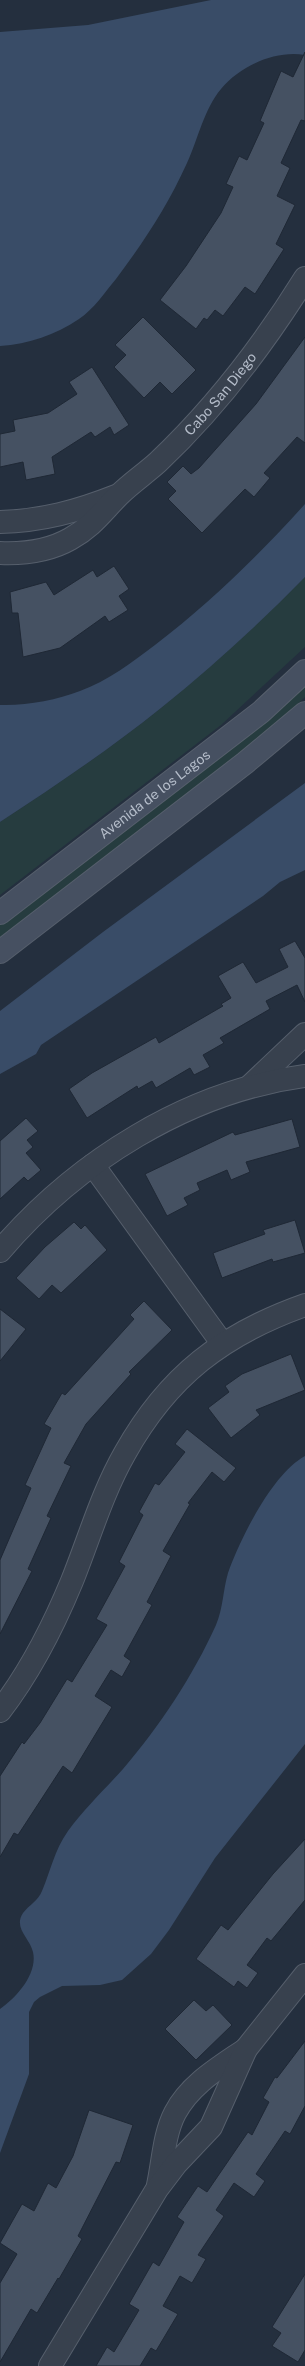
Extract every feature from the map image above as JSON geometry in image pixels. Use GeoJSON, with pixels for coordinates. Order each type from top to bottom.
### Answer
{"type":"FeatureCollection","features":[{"type":"Feature","properties":{"kind":"street","name":"Cabo San Diego"},"geometry":{"type":"LineString","coordinates":[[0,553],[41,551],[69,540],[94,523],[119,495],[158,462],[200,418],[254,353],[305,278]]}},
{"type":"Feature","properties":{"kind":"street","name":"Cabo San Diego"},"geometry":{"type":"LineString","coordinates":[[0,522],[38,520],[77,511],[119,495]]}},
{"type":"Feature","properties":{"kind":"street","name":"Avenida de los Lagos"},"geometry":{"type":"LineString","coordinates":[[0,913],[261,712],[305,671]]}},
{"type":"Feature","properties":{"kind":"street"},"geometry":{"type":"LineString","coordinates":[[0,952],[239,768],[305,713]]}},
{"type":"Feature","properties":{"kind":"street"},"geometry":{"type":"LineString","coordinates":[[250,1086],[305,1034]]}},
{"type":"Feature","properties":{"kind":"street"},"geometry":{"type":"LineString","coordinates":[[0,1251],[39,1208],[92,1165],[137,1137],[190,1109],[250,1086],[305,1076]]}},
{"type":"Feature","properties":{"kind":"street"},"geometry":{"type":"LineString","coordinates":[[92,1165],[222,1343]]}},
{"type":"Feature","properties":{"kind":"street"},"geometry":{"type":"LineString","coordinates":[[0,1711],[22,1679],[56,1617],[124,1453],[164,1396],[191,1368],[222,1343],[249,1327],[305,1305]]}},
{"type":"Feature","properties":{"kind":"street"},"geometry":{"type":"LineString","coordinates":[[50,2366],[157,2189],[176,2164],[211,2127],[246,2049],[305,1975]]}},
{"type":"Feature","properties":{"kind":"street"},"geometry":{"type":"LineString","coordinates":[[157,2189],[167,2139],[176,2113],[197,2084],[246,2049]]}},
{"type":"Feature","properties":{"kind":"green space"},"geometry":{"type":"Polygon","coordinates":[[[305,577],[305,647],[221,725],[0,895],[0,822],[82,767],[161,708],[199,677],[305,577]]]}},
{"type":"Feature","properties":{"kind":"green space"},"geometry":{"type":"Polygon","coordinates":[[[305,681],[305,697],[232,761],[156,822],[0,937],[0,924],[305,681]]]}},
{"type":"Feature","properties":{"kind":"water"},"geometry":{"type":"Polygon","coordinates":[[[211,0],[305,0],[305,55],[294,54],[270,57],[238,73],[221,89],[210,106],[187,163],[163,209],[127,265],[90,310],[70,325],[41,338],[0,346],[0,32],[88,25],[211,0]]]}},
{"type":"Feature","properties":{"kind":"water"},"geometry":{"type":"Polygon","coordinates":[[[305,504],[305,577],[235,645],[161,708],[82,767],[0,822],[0,705],[41,702],[61,697],[90,687],[119,671],[155,645],[215,595],[270,542],[305,504]]]}},
{"type":"Feature","properties":{"kind":"water"},"geometry":{"type":"Polygon","coordinates":[[[305,783],[305,870],[280,882],[263,896],[41,1045],[36,1054],[0,1074],[0,1011],[103,932],[305,783]]]}},
{"type":"Feature","properties":{"kind":"water"},"geometry":{"type":"Polygon","coordinates":[[[305,1456],[305,1744],[215,1858],[169,1930],[151,1954],[122,1980],[100,1985],[62,1986],[40,1997],[34,2002],[29,2012],[29,2074],[0,2153],[0,2009],[13,1999],[24,1985],[29,1977],[34,1960],[31,1947],[21,1928],[20,1918],[40,1894],[63,1838],[81,1815],[136,1753],[186,1682],[216,1625],[228,1573],[240,1543],[269,1492],[293,1465],[305,1456]]]}},
{"type":"Feature","properties":{"kind":"building"},"geometry":{"type":"Polygon","coordinates":[[[305,52],[305,121],[301,120],[281,163],[290,168],[277,196],[295,205],[276,244],[284,249],[255,294],[245,287],[223,316],[215,310],[207,320],[204,318],[196,329],[160,300],[186,266],[221,213],[233,187],[226,184],[239,156],[247,160],[264,123],[260,121],[281,71],[293,77],[305,52]]]}},
{"type":"Feature","properties":{"kind":"building"},"geometry":{"type":"Polygon","coordinates":[[[143,317],[196,370],[172,394],[160,382],[144,398],[114,367],[126,355],[115,345],[143,317]]]}},
{"type":"Feature","properties":{"kind":"building"},"geometry":{"type":"Polygon","coordinates":[[[305,337],[305,443],[297,437],[264,473],[270,478],[254,497],[245,489],[202,533],[168,499],[176,491],[167,482],[183,466],[191,474],[199,468],[256,404],[305,337]]]}},
{"type":"Feature","properties":{"kind":"building"},"geometry":{"type":"Polygon","coordinates":[[[92,367],[129,425],[114,435],[110,427],[95,437],[91,432],[52,457],[55,474],[26,480],[23,462],[0,467],[0,434],[15,431],[13,420],[48,413],[77,394],[69,382],[92,367]]]}},
{"type":"Feature","properties":{"kind":"building"},"geometry":{"type":"Polygon","coordinates":[[[114,566],[129,589],[119,596],[128,610],[109,622],[105,616],[60,648],[23,657],[18,613],[12,613],[10,592],[46,582],[54,595],[93,570],[97,577],[114,566]]]}},
{"type":"Feature","properties":{"kind":"building"},"geometry":{"type":"Polygon","coordinates":[[[295,941],[305,958],[305,1002],[297,985],[266,1001],[270,1009],[220,1038],[224,1043],[203,1055],[210,1067],[194,1075],[190,1068],[156,1088],[152,1081],[138,1089],[137,1086],[87,1118],[69,1089],[92,1073],[156,1037],[159,1043],[223,1006],[221,1004],[231,998],[218,976],[243,962],[256,983],[288,967],[279,949],[295,941]]]}},
{"type":"Feature","properties":{"kind":"building"},"geometry":{"type":"Polygon","coordinates":[[[26,1118],[38,1131],[27,1140],[33,1147],[26,1153],[41,1170],[28,1181],[24,1177],[0,1199],[0,1141],[26,1118]]]}},
{"type":"Feature","properties":{"kind":"building"},"geometry":{"type":"Polygon","coordinates":[[[292,1119],[300,1147],[246,1162],[250,1172],[231,1180],[227,1170],[197,1183],[200,1190],[184,1198],[188,1205],[167,1216],[145,1174],[233,1132],[235,1135],[292,1119]]]}},
{"type":"Feature","properties":{"kind":"building"},"geometry":{"type":"Polygon","coordinates":[[[295,1220],[305,1253],[273,1262],[272,1259],[222,1278],[213,1253],[265,1234],[263,1230],[295,1220]]]}},
{"type":"Feature","properties":{"kind":"building"},"geometry":{"type":"Polygon","coordinates":[[[74,1222],[81,1229],[85,1225],[107,1250],[61,1293],[52,1285],[39,1299],[16,1278],[45,1247],[74,1222]]]}},
{"type":"Feature","properties":{"kind":"building"},"geometry":{"type":"Polygon","coordinates":[[[144,1301],[172,1330],[129,1372],[131,1374],[86,1424],[64,1463],[71,1466],[47,1516],[51,1518],[28,1569],[32,1571],[0,1634],[0,1560],[31,1488],[25,1485],[51,1428],[44,1424],[62,1393],[65,1395],[134,1319],[130,1315],[144,1301]]]}},
{"type":"Feature","properties":{"kind":"building"},"geometry":{"type":"Polygon","coordinates":[[[0,1309],[26,1329],[0,1361],[0,1309]]]}},
{"type":"Feature","properties":{"kind":"building"},"geometry":{"type":"Polygon","coordinates":[[[291,1354],[305,1390],[256,1410],[260,1415],[231,1438],[208,1408],[229,1392],[225,1386],[242,1374],[291,1354]]]}},
{"type":"Feature","properties":{"kind":"building"},"geometry":{"type":"Polygon","coordinates":[[[187,1429],[236,1468],[224,1482],[212,1472],[188,1503],[190,1504],[163,1551],[171,1556],[147,1602],[152,1605],[124,1656],[131,1661],[122,1677],[111,1670],[95,1696],[112,1707],[72,1773],[63,1766],[18,1835],[14,1833],[0,1857],[0,1776],[22,1742],[24,1744],[40,1723],[67,1679],[72,1682],[107,1625],[96,1619],[125,1566],[119,1562],[143,1515],[139,1512],[155,1483],[159,1485],[185,1452],[175,1444],[187,1429]]]}},
{"type":"Feature","properties":{"kind":"building"},"geometry":{"type":"Polygon","coordinates":[[[305,1839],[305,1900],[271,1941],[267,1938],[247,1965],[258,1973],[247,1988],[238,1981],[234,1987],[196,1959],[221,1925],[228,1930],[273,1874],[305,1839]]]}},
{"type":"Feature","properties":{"kind":"building"},"geometry":{"type":"Polygon","coordinates":[[[194,2000],[206,2011],[213,2005],[232,2025],[196,2060],[165,2029],[194,2000]]]}},
{"type":"Feature","properties":{"kind":"building"},"geometry":{"type":"Polygon","coordinates":[[[305,2041],[305,2106],[290,2134],[285,2131],[256,2174],[265,2181],[254,2197],[234,2183],[216,2210],[224,2216],[198,2255],[206,2259],[192,2283],[180,2276],[163,2306],[178,2314],[156,2351],[151,2348],[140,2366],[96,2366],[107,2347],[114,2352],[139,2310],[129,2304],[153,2262],[159,2266],[184,2222],[177,2217],[198,2186],[207,2192],[248,2132],[252,2135],[269,2102],[263,2098],[275,2077],[277,2078],[305,2041]]]}},
{"type":"Feature","properties":{"kind":"building"},"geometry":{"type":"Polygon","coordinates":[[[89,2110],[133,2125],[120,2163],[116,2162],[78,2236],[82,2239],[59,2279],[58,2278],[37,2313],[31,2309],[0,2362],[0,2283],[17,2254],[0,2243],[22,2204],[34,2211],[48,2183],[56,2188],[73,2156],[89,2110]]]}},
{"type":"Feature","properties":{"kind":"building"},"geometry":{"type":"Polygon","coordinates":[[[305,2274],[305,2350],[298,2362],[272,2346],[281,2333],[272,2327],[305,2274]]]}}]}
